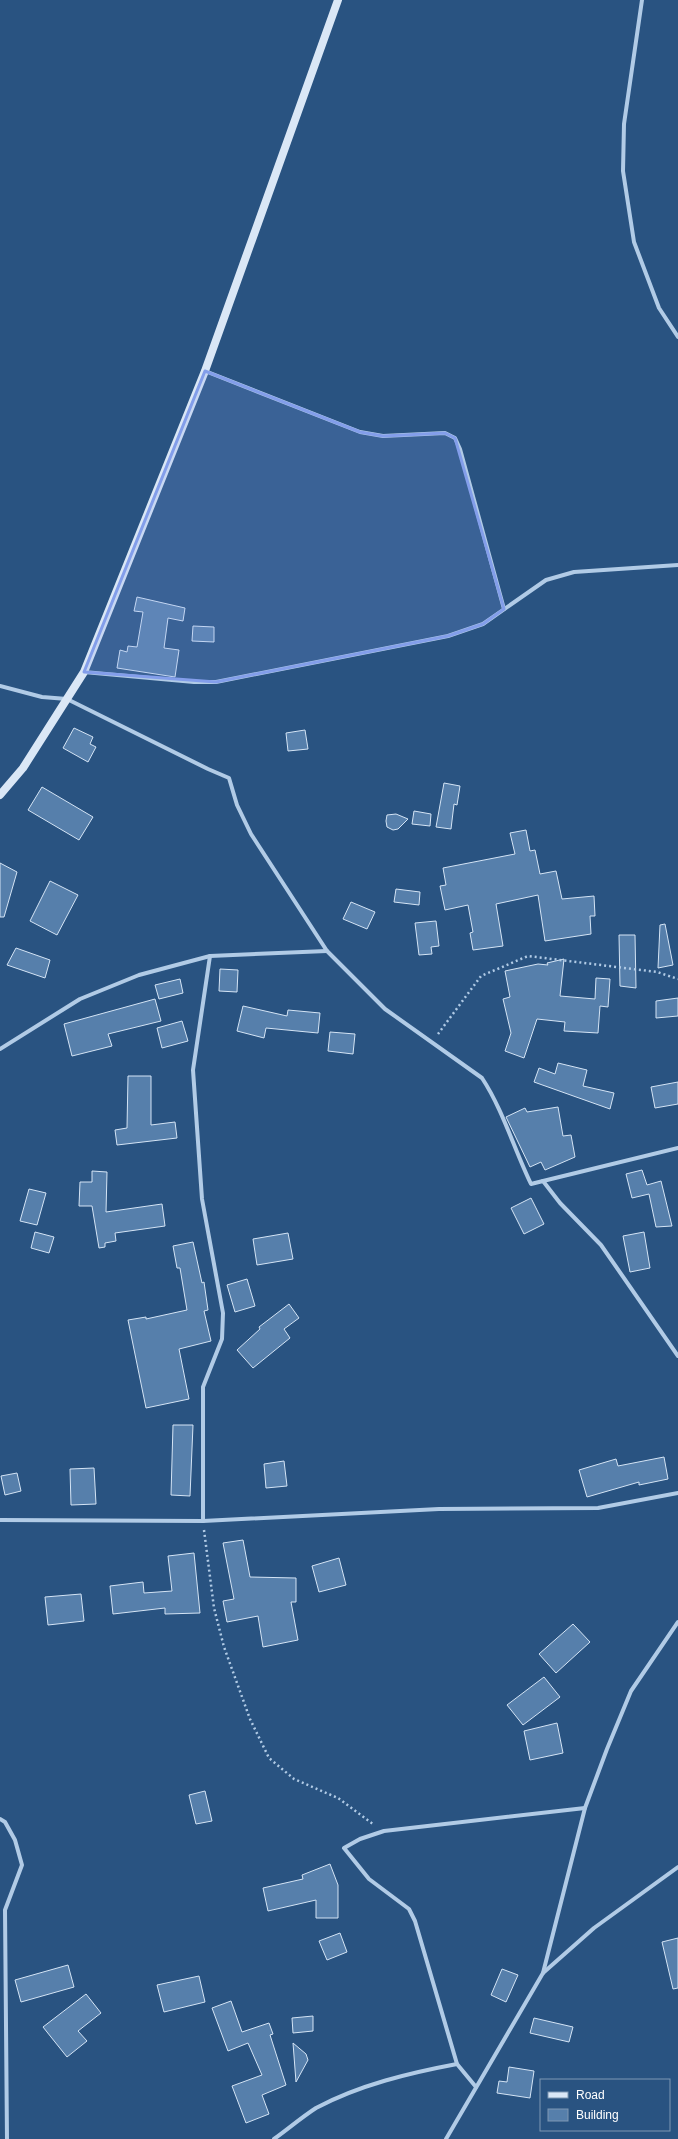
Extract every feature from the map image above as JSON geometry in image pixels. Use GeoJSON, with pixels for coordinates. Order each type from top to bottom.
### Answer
{"type":"FeatureCollection","features":[{"type":"Feature","properties":{"kind":"street"},"geometry":{"type":"LineString","coordinates":[[0,795],[23,768],[84,672],[204,371],[338,0]]}},
{"type":"Feature","properties":{"kind":"street"},"geometry":{"type":"LineString","coordinates":[[642,0],[624,124],[623,171],[634,242],[660,308],[678,337]]}},
{"type":"Feature","properties":{"kind":"street"},"geometry":{"type":"LineString","coordinates":[[204,371],[360,432],[383,436],[445,433],[455,438],[460,449],[504,610]]}},
{"type":"Feature","properties":{"kind":"street"},"geometry":{"type":"LineString","coordinates":[[84,672],[194,682],[216,682],[448,636],[483,624],[546,580],[574,572],[678,565]]}},
{"type":"Feature","properties":{"kind":"street"},"geometry":{"type":"LineString","coordinates":[[0,686],[42,697],[67,699],[229,778],[237,805],[251,834],[327,951],[385,1009],[482,1078],[492,1092],[518,1157],[531,1184],[678,1148]]}},
{"type":"Feature","properties":{"kind":"street"},"geometry":{"type":"LineString","coordinates":[[0,1049],[80,998],[139,974],[210,956],[327,951]]}},
{"type":"Feature","properties":{"kind":"street"},"geometry":{"type":"LineString","coordinates":[[203,1521],[203,1387],[222,1339],[223,1313],[202,1199],[192,1070],[210,956]]}},
{"type":"Feature","properties":{"kind":"street"},"geometry":{"type":"LineString","coordinates":[[543,1181],[560,1203],[601,1245],[678,1356]]}},
{"type":"Feature","properties":{"kind":"street"},"geometry":{"type":"LineString","coordinates":[[0,1520],[203,1521],[439,1509],[598,1508],[678,1493]]}},
{"type":"Feature","properties":{"kind":"street"},"geometry":{"type":"LineString","coordinates":[[446,2139],[543,1973],[585,1808],[631,1690],[678,1622]]}},
{"type":"Feature","properties":{"kind":"street"},"geometry":{"type":"LineString","coordinates":[[476,2087],[457,2064],[415,1921],[409,1909],[369,1879],[344,1848],[360,1839],[384,1831],[585,1808]]}},
{"type":"Feature","properties":{"kind":"street"},"geometry":{"type":"LineString","coordinates":[[0,1818],[5,1822],[15,1840],[22,1865],[5,1910],[7,2139]]}},
{"type":"Feature","properties":{"kind":"street"},"geometry":{"type":"LineString","coordinates":[[543,1973],[594,1928],[678,1867]]}},
{"type":"Feature","properties":{"kind":"street"},"geometry":{"type":"LineString","coordinates":[[274,2139],[315,2109],[340,2097],[412,2072],[457,2064]]}},
{"type":"Feature","properties":{"kind":"path"},"geometry":{"type":"LineString","coordinates":[[432,1041],[481,976],[528,956],[657,972],[678,979]]}},
{"type":"Feature","properties":{"kind":"path"},"geometry":{"type":"LineString","coordinates":[[203,1521],[214,1608],[224,1647],[250,1719],[269,1758],[294,1778],[338,1798],[384,1831]]}},
{"type":"Feature","properties":{"kind":"highlighted area"},"geometry":{"type":"Polygon","coordinates":[[[205,371],[360,432],[383,436],[445,433],[455,438],[504,609],[483,624],[448,636],[216,682],[84,672],[205,371]]]}},
{"type":"Feature","properties":{"kind":"building"},"geometry":{"type":"Polygon","coordinates":[[[137,597],[185,608],[183,621],[168,618],[164,648],[179,650],[175,677],[117,668],[120,650],[127,652],[128,646],[137,647],[143,612],[134,611],[137,597]]]}},
{"type":"Feature","properties":{"kind":"building"},"geometry":{"type":"Polygon","coordinates":[[[193,626],[214,627],[214,642],[192,641],[193,626]]]}},
{"type":"Feature","properties":{"kind":"building"},"geometry":{"type":"Polygon","coordinates":[[[74,728],[93,737],[90,744],[96,747],[88,762],[63,748],[74,728]]]}},
{"type":"Feature","properties":{"kind":"building"},"geometry":{"type":"Polygon","coordinates":[[[305,730],[308,749],[288,751],[286,733],[305,730]]]}},
{"type":"Feature","properties":{"kind":"building"},"geometry":{"type":"Polygon","coordinates":[[[444,783],[460,786],[457,805],[454,804],[451,829],[436,827],[444,783]]]}},
{"type":"Feature","properties":{"kind":"building"},"geometry":{"type":"Polygon","coordinates":[[[42,787],[93,817],[79,840],[28,810],[42,787]]]}},
{"type":"Feature","properties":{"kind":"building"},"geometry":{"type":"Polygon","coordinates":[[[414,811],[431,814],[430,826],[412,824],[414,811]]]}},
{"type":"Feature","properties":{"kind":"building"},"geometry":{"type":"Polygon","coordinates":[[[396,814],[408,819],[398,829],[393,830],[387,827],[387,815],[396,814]]]}},
{"type":"Feature","properties":{"kind":"building"},"geometry":{"type":"Polygon","coordinates":[[[526,830],[530,851],[535,850],[540,874],[556,871],[562,899],[594,896],[595,916],[590,916],[591,934],[545,941],[538,895],[496,904],[503,946],[473,950],[470,933],[473,932],[468,905],[445,910],[440,886],[446,885],[443,868],[515,854],[510,833],[526,830]]]}},
{"type":"Feature","properties":{"kind":"building"},"geometry":{"type":"Polygon","coordinates":[[[0,863],[17,872],[4,917],[0,917],[0,863]]]}},
{"type":"Feature","properties":{"kind":"building"},"geometry":{"type":"Polygon","coordinates":[[[50,881],[78,895],[57,935],[30,921],[50,881]]]}},
{"type":"Feature","properties":{"kind":"building"},"geometry":{"type":"Polygon","coordinates":[[[396,889],[420,892],[419,905],[394,902],[396,889]]]}},
{"type":"Feature","properties":{"kind":"building"},"geometry":{"type":"Polygon","coordinates":[[[351,902],[375,912],[367,929],[343,919],[351,902]]]}},
{"type":"Feature","properties":{"kind":"building"},"geometry":{"type":"Polygon","coordinates":[[[436,921],[439,946],[431,947],[432,954],[419,955],[415,923],[436,921]]]}},
{"type":"Feature","properties":{"kind":"building"},"geometry":{"type":"Polygon","coordinates":[[[665,924],[673,965],[658,968],[660,925],[665,924]]]}},
{"type":"Feature","properties":{"kind":"building"},"geometry":{"type":"Polygon","coordinates":[[[619,935],[635,935],[636,988],[620,986],[619,935]]]}},
{"type":"Feature","properties":{"kind":"building"},"geometry":{"type":"Polygon","coordinates":[[[16,948],[50,960],[45,978],[7,965],[16,948]]]}},
{"type":"Feature","properties":{"kind":"building"},"geometry":{"type":"Polygon","coordinates":[[[564,959],[560,996],[595,999],[596,978],[610,979],[608,1007],[600,1006],[598,1033],[564,1031],[565,1022],[537,1019],[524,1058],[505,1051],[511,1033],[503,999],[510,997],[505,971],[538,964],[548,965],[547,963],[564,959]]]}},
{"type":"Feature","properties":{"kind":"building"},"geometry":{"type":"Polygon","coordinates":[[[220,969],[238,970],[237,992],[219,991],[220,969]]]}},
{"type":"Feature","properties":{"kind":"building"},"geometry":{"type":"Polygon","coordinates":[[[180,979],[183,993],[159,999],[155,985],[180,979]]]}},
{"type":"Feature","properties":{"kind":"building"},"geometry":{"type":"Polygon","coordinates":[[[678,998],[678,1016],[656,1018],[656,1001],[678,998]]]}},
{"type":"Feature","properties":{"kind":"building"},"geometry":{"type":"Polygon","coordinates":[[[155,999],[161,1021],[108,1034],[112,1046],[72,1056],[64,1024],[155,999]]]}},
{"type":"Feature","properties":{"kind":"building"},"geometry":{"type":"Polygon","coordinates":[[[243,1006],[287,1016],[288,1010],[320,1013],[318,1033],[266,1028],[264,1038],[237,1031],[243,1006]]]}},
{"type":"Feature","properties":{"kind":"building"},"geometry":{"type":"Polygon","coordinates":[[[182,1021],[188,1041],[162,1048],[157,1028],[182,1021]]]}},
{"type":"Feature","properties":{"kind":"building"},"geometry":{"type":"Polygon","coordinates":[[[330,1032],[355,1034],[353,1054],[328,1051],[330,1032]]]}},
{"type":"Feature","properties":{"kind":"building"},"geometry":{"type":"Polygon","coordinates":[[[558,1063],[587,1070],[583,1086],[614,1093],[610,1109],[534,1082],[539,1068],[555,1074],[558,1063]]]}},
{"type":"Feature","properties":{"kind":"building"},"geometry":{"type":"Polygon","coordinates":[[[128,1076],[151,1076],[151,1125],[175,1122],[177,1138],[117,1145],[115,1130],[127,1128],[128,1076]]]}},
{"type":"Feature","properties":{"kind":"building"},"geometry":{"type":"Polygon","coordinates":[[[678,1082],[678,1104],[655,1108],[651,1087],[678,1082]]]}},
{"type":"Feature","properties":{"kind":"building"},"geometry":{"type":"Polygon","coordinates":[[[558,1107],[563,1136],[571,1135],[575,1157],[545,1170],[541,1162],[530,1167],[506,1117],[525,1108],[527,1112],[558,1107]]]}},
{"type":"Feature","properties":{"kind":"building"},"geometry":{"type":"Polygon","coordinates":[[[642,1170],[647,1185],[661,1181],[672,1226],[656,1227],[649,1194],[632,1198],[626,1174],[642,1170]]]}},
{"type":"Feature","properties":{"kind":"building"},"geometry":{"type":"Polygon","coordinates":[[[92,1171],[107,1172],[106,1212],[162,1204],[165,1226],[115,1233],[116,1241],[105,1243],[105,1247],[99,1248],[92,1206],[79,1206],[80,1182],[92,1182],[92,1171]]]}},
{"type":"Feature","properties":{"kind":"building"},"geometry":{"type":"Polygon","coordinates":[[[29,1189],[46,1193],[37,1225],[20,1221],[29,1189]]]}},
{"type":"Feature","properties":{"kind":"building"},"geometry":{"type":"Polygon","coordinates":[[[531,1198],[544,1224],[524,1234],[511,1208],[531,1198]]]}},
{"type":"Feature","properties":{"kind":"building"},"geometry":{"type":"Polygon","coordinates":[[[35,1232],[54,1237],[49,1253],[31,1248],[35,1232]]]}},
{"type":"Feature","properties":{"kind":"building"},"geometry":{"type":"Polygon","coordinates":[[[644,1232],[650,1268],[630,1272],[623,1236],[644,1232]]]}},
{"type":"Feature","properties":{"kind":"building"},"geometry":{"type":"Polygon","coordinates":[[[288,1233],[293,1259],[257,1265],[253,1239],[288,1233]]]}},
{"type":"Feature","properties":{"kind":"building"},"geometry":{"type":"Polygon","coordinates":[[[193,1242],[202,1283],[204,1282],[208,1310],[204,1311],[211,1341],[179,1349],[189,1399],[146,1408],[128,1320],[146,1317],[146,1319],[187,1310],[180,1268],[177,1268],[173,1246],[193,1242]]]}},
{"type":"Feature","properties":{"kind":"building"},"geometry":{"type":"Polygon","coordinates":[[[247,1279],[255,1306],[235,1312],[227,1285],[247,1279]]]}},
{"type":"Feature","properties":{"kind":"building"},"geometry":{"type":"Polygon","coordinates":[[[289,1304],[299,1318],[284,1329],[290,1338],[253,1368],[237,1350],[260,1329],[259,1327],[289,1304]]]}},
{"type":"Feature","properties":{"kind":"building"},"geometry":{"type":"Polygon","coordinates":[[[173,1425],[193,1425],[190,1496],[171,1495],[173,1425]]]}},
{"type":"Feature","properties":{"kind":"building"},"geometry":{"type":"Polygon","coordinates":[[[664,1457],[668,1479],[639,1485],[639,1482],[587,1497],[579,1470],[616,1459],[618,1466],[664,1457]]]}},
{"type":"Feature","properties":{"kind":"building"},"geometry":{"type":"Polygon","coordinates":[[[284,1461],[287,1486],[266,1488],[264,1464],[284,1461]]]}},
{"type":"Feature","properties":{"kind":"building"},"geometry":{"type":"Polygon","coordinates":[[[94,1468],[96,1504],[71,1505],[70,1469],[94,1468]]]}},
{"type":"Feature","properties":{"kind":"building"},"geometry":{"type":"Polygon","coordinates":[[[17,1473],[21,1491],[5,1495],[1,1476],[17,1473]]]}},
{"type":"Feature","properties":{"kind":"building"},"geometry":{"type":"Polygon","coordinates":[[[243,1540],[250,1577],[296,1578],[296,1602],[291,1602],[298,1640],[263,1647],[258,1616],[227,1622],[223,1601],[234,1599],[223,1543],[243,1540]]]}},
{"type":"Feature","properties":{"kind":"building"},"geometry":{"type":"Polygon","coordinates":[[[194,1553],[200,1613],[165,1614],[165,1608],[113,1614],[110,1586],[143,1582],[144,1593],[172,1591],[168,1556],[194,1553]]]}},
{"type":"Feature","properties":{"kind":"building"},"geometry":{"type":"Polygon","coordinates":[[[339,1558],[346,1585],[319,1592],[312,1566],[339,1558]]]}},
{"type":"Feature","properties":{"kind":"building"},"geometry":{"type":"Polygon","coordinates":[[[81,1594],[84,1621],[48,1625],[45,1597],[81,1594]]]}},
{"type":"Feature","properties":{"kind":"building"},"geometry":{"type":"Polygon","coordinates":[[[573,1624],[590,1642],[556,1673],[539,1654],[573,1624]]]}},
{"type":"Feature","properties":{"kind":"building"},"geometry":{"type":"Polygon","coordinates":[[[544,1677],[560,1697],[523,1725],[507,1705],[544,1677]]]}},
{"type":"Feature","properties":{"kind":"building"},"geometry":{"type":"Polygon","coordinates":[[[557,1723],[563,1753],[530,1760],[524,1731],[557,1723]]]}},
{"type":"Feature","properties":{"kind":"building"},"geometry":{"type":"Polygon","coordinates":[[[205,1791],[212,1821],[196,1824],[189,1795],[205,1791]]]}},
{"type":"Feature","properties":{"kind":"building"},"geometry":{"type":"Polygon","coordinates":[[[330,1864],[338,1885],[338,1918],[316,1918],[316,1900],[268,1911],[263,1888],[303,1879],[302,1875],[330,1864]]]}},
{"type":"Feature","properties":{"kind":"building"},"geometry":{"type":"Polygon","coordinates":[[[340,1933],[347,1952],[327,1960],[319,1941],[340,1933]]]}},
{"type":"Feature","properties":{"kind":"building"},"geometry":{"type":"Polygon","coordinates":[[[678,1938],[678,1988],[673,1989],[662,1942],[678,1938]]]}},
{"type":"Feature","properties":{"kind":"building"},"geometry":{"type":"Polygon","coordinates":[[[68,1965],[74,1987],[21,2002],[15,1980],[68,1965]]]}},
{"type":"Feature","properties":{"kind":"building"},"geometry":{"type":"Polygon","coordinates":[[[502,1969],[518,1975],[506,2002],[491,1995],[502,1969]]]}},
{"type":"Feature","properties":{"kind":"building"},"geometry":{"type":"Polygon","coordinates":[[[199,1976],[205,2002],[164,2012],[157,1985],[199,1976]]]}},
{"type":"Feature","properties":{"kind":"building"},"geometry":{"type":"Polygon","coordinates":[[[86,1994],[101,2013],[78,2031],[87,2041],[67,2057],[43,2027],[86,1994]]]}},
{"type":"Feature","properties":{"kind":"building"},"geometry":{"type":"Polygon","coordinates":[[[231,2001],[242,2032],[269,2023],[273,2034],[270,2035],[286,2085],[262,2095],[269,2114],[246,2123],[232,2086],[262,2075],[248,2043],[228,2051],[212,2008],[231,2001]]]}},
{"type":"Feature","properties":{"kind":"building"},"geometry":{"type":"Polygon","coordinates":[[[313,2016],[313,2031],[293,2033],[292,2018],[313,2016]]]}},
{"type":"Feature","properties":{"kind":"building"},"geometry":{"type":"Polygon","coordinates":[[[534,2018],[573,2027],[569,2042],[530,2033],[534,2018]]]}},
{"type":"Feature","properties":{"kind":"building"},"geometry":{"type":"Polygon","coordinates":[[[293,2043],[306,2054],[308,2060],[296,2082],[293,2043]]]}},
{"type":"Feature","properties":{"kind":"building"},"geometry":{"type":"Polygon","coordinates":[[[509,2067],[534,2071],[530,2098],[497,2093],[499,2081],[507,2082],[509,2067]]]}}]}
